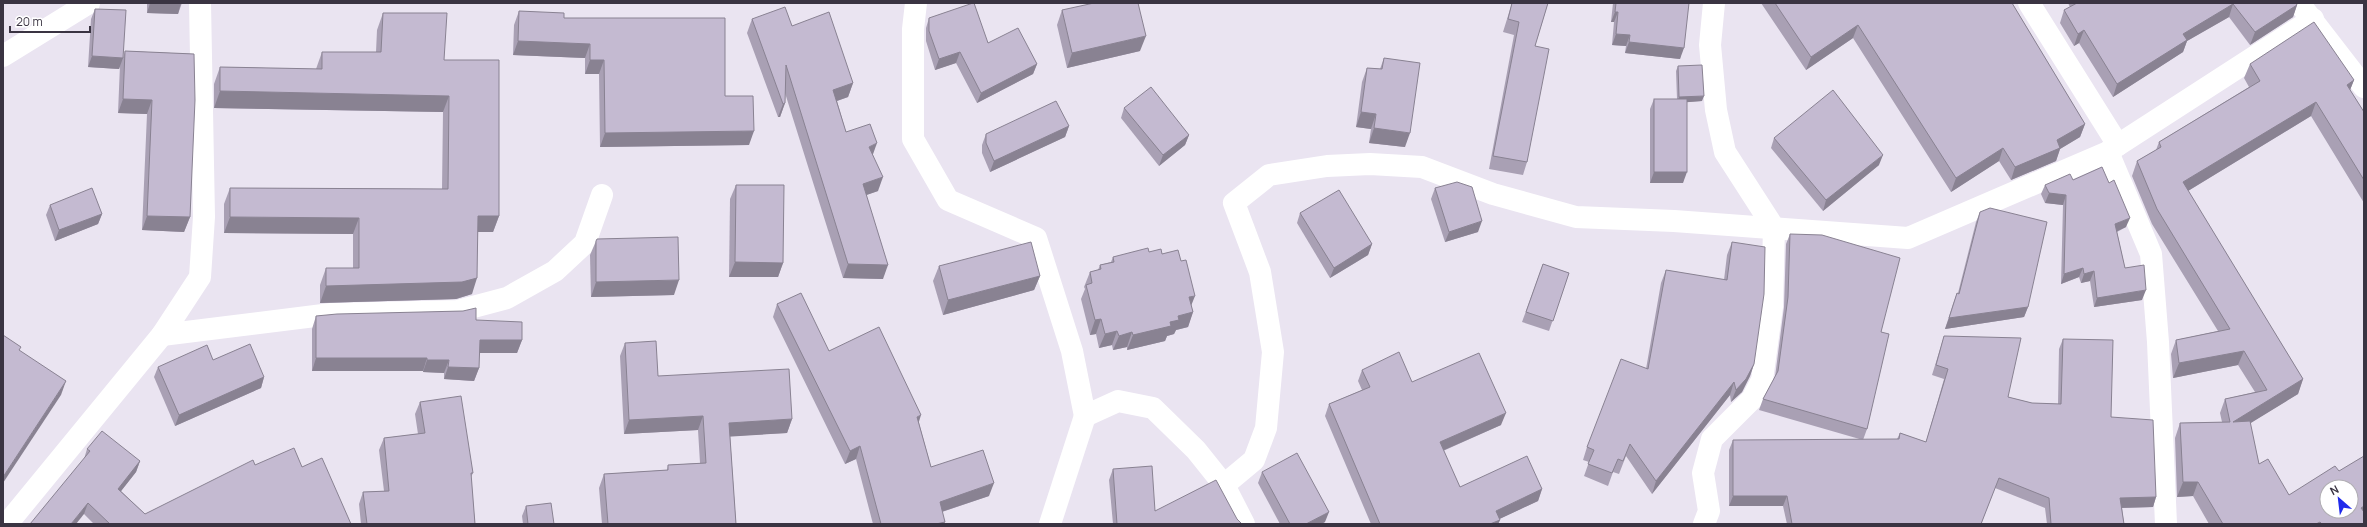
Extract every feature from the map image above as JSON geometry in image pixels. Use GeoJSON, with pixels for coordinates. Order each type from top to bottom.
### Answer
{"type":"FeatureCollection","features":[{"type":"Feature","properties":{"kind":"street"},"geometry":{"type":"LineString","coordinates":[[3,56],[89,3]]}},
{"type":"Feature","properties":{"kind":"street"},"geometry":{"type":"LineString","coordinates":[[7,524],[162,336],[200,277],[204,217],[200,3]]}},
{"type":"Feature","properties":{"kind":"street"},"geometry":{"type":"LineString","coordinates":[[916,3],[913,29],[913,139],[948,200],[1036,238],[1072,351],[1085,416],[1050,524]]}},
{"type":"Feature","properties":{"kind":"street"},"geometry":{"type":"LineString","coordinates":[[1704,524],[1709,511],[1703,473],[1712,440],[1752,399],[1762,380],[1772,307],[1774,228],[1725,152],[1716,110],[1710,45],[1714,3]]}},
{"type":"Feature","properties":{"kind":"street"},"geometry":{"type":"LineString","coordinates":[[2029,3],[2113,149],[2151,254],[2158,342],[2166,524]]}},
{"type":"Feature","properties":{"kind":"street"},"geometry":{"type":"LineString","coordinates":[[1224,485],[1254,460],[1266,428],[1273,352],[1260,272],[1234,203],[1269,175],[1327,166],[1370,164],[1422,167],[1493,194],[1576,217],[1774,228],[1908,238],[2113,149],[2306,11],[2364,87]]}},
{"type":"Feature","properties":{"kind":"street"},"geometry":{"type":"LineString","coordinates":[[162,336],[331,314],[458,311],[507,298],[555,270],[585,243],[602,195]]}},
{"type":"Feature","properties":{"kind":"street"},"geometry":{"type":"LineString","coordinates":[[1085,416],[1118,401],[1153,408],[1196,450],[1224,485],[1244,524]]}},
{"type":"Feature","properties":{"kind":"building"},"geometry":{"type":"Polygon","coordinates":[[[973,3],[988,43],[1018,28],[1037,64],[981,93],[960,52],[939,59],[929,31],[929,18],[973,3]]]}},
{"type":"Feature","properties":{"kind":"building"},"geometry":{"type":"Polygon","coordinates":[[[1094,3],[1138,3],[1146,36],[1072,53],[1062,10],[1094,3]]]}},
{"type":"Feature","properties":{"kind":"building"},"geometry":{"type":"Polygon","coordinates":[[[1512,3],[1548,3],[1535,46],[1549,49],[1527,162],[1493,156],[1519,22],[1508,19],[1512,3]]]}},
{"type":"Feature","properties":{"kind":"building"},"geometry":{"type":"Polygon","coordinates":[[[1616,3],[1689,3],[1684,48],[1629,42],[1630,35],[1616,34],[1618,12],[1615,12],[1616,3]]]}},
{"type":"Feature","properties":{"kind":"building"},"geometry":{"type":"Polygon","coordinates":[[[1775,3],[2012,3],[2085,124],[2057,140],[2060,148],[2015,167],[2003,148],[1956,178],[1858,25],[1811,57],[1775,3]]]}},
{"type":"Feature","properties":{"kind":"building"},"geometry":{"type":"Polygon","coordinates":[[[2077,3],[2296,3],[2297,5],[2255,32],[2233,4],[2183,34],[2187,40],[2117,84],[2084,30],[2078,34],[2064,10],[2077,3]]]}},
{"type":"Feature","properties":{"kind":"building"},"geometry":{"type":"Polygon","coordinates":[[[785,7],[792,26],[829,12],[853,83],[833,90],[846,132],[870,124],[877,143],[869,147],[883,177],[863,184],[888,265],[848,264],[786,65],[785,103],[783,104],[752,19],[785,7]]]}},
{"type":"Feature","properties":{"kind":"building"},"geometry":{"type":"Polygon","coordinates":[[[95,9],[126,10],[123,58],[92,56],[95,9]]]}},
{"type":"Feature","properties":{"kind":"building"},"geometry":{"type":"Polygon","coordinates":[[[519,11],[564,13],[564,18],[725,18],[725,96],[753,96],[754,131],[605,133],[604,60],[590,60],[590,44],[518,41],[519,11]]]}},
{"type":"Feature","properties":{"kind":"building"},"geometry":{"type":"Polygon","coordinates":[[[383,13],[447,13],[444,60],[499,60],[499,216],[478,216],[477,278],[462,282],[326,286],[326,268],[359,268],[359,218],[230,217],[230,188],[448,189],[449,96],[220,91],[220,67],[322,69],[322,52],[381,52],[383,13]]]}},
{"type":"Feature","properties":{"kind":"building"},"geometry":{"type":"Polygon","coordinates":[[[2314,22],[2354,80],[2347,85],[2364,112],[2364,180],[2316,102],[2183,182],[2303,379],[2233,422],[2250,421],[2259,464],[2268,459],[2289,495],[2335,466],[2339,471],[2364,456],[2364,506],[2361,508],[2364,512],[2364,524],[2322,524],[2320,522],[2316,524],[2223,524],[2198,482],[2183,482],[2180,423],[2230,422],[2225,399],[2267,390],[2244,351],[2179,363],[2176,340],[2230,329],[2157,209],[2137,161],[2161,147],[2159,142],[2260,81],[2250,64],[2314,22]]]}},
{"type":"Feature","properties":{"kind":"building"},"geometry":{"type":"Polygon","coordinates":[[[125,51],[194,54],[195,100],[190,217],[147,216],[152,100],[123,99],[125,51]]]}},
{"type":"Feature","properties":{"kind":"building"},"geometry":{"type":"Polygon","coordinates":[[[1384,58],[1420,63],[1410,133],[1374,128],[1376,114],[1361,112],[1367,68],[1382,69],[1384,58]]]}},
{"type":"Feature","properties":{"kind":"building"},"geometry":{"type":"Polygon","coordinates":[[[1702,65],[1704,96],[1679,97],[1678,66],[1702,65]]]}},
{"type":"Feature","properties":{"kind":"building"},"geometry":{"type":"Polygon","coordinates":[[[1151,87],[1189,135],[1163,155],[1124,108],[1151,87]]]}},
{"type":"Feature","properties":{"kind":"building"},"geometry":{"type":"Polygon","coordinates":[[[1833,90],[1883,155],[1826,200],[1774,138],[1833,90]]]}},
{"type":"Feature","properties":{"kind":"building"},"geometry":{"type":"Polygon","coordinates":[[[1654,99],[1687,99],[1687,172],[1654,172],[1654,99]]]}},
{"type":"Feature","properties":{"kind":"building"},"geometry":{"type":"Polygon","coordinates":[[[1056,101],[1069,126],[994,161],[986,143],[986,134],[1056,101]]]}},
{"type":"Feature","properties":{"kind":"building"},"geometry":{"type":"Polygon","coordinates":[[[2102,167],[2109,183],[2114,180],[2130,218],[2115,224],[2125,268],[2144,265],[2146,290],[2097,298],[2094,271],[2084,274],[2083,268],[2064,274],[2066,195],[2049,193],[2045,185],[2070,174],[2073,180],[2102,167]]]}},
{"type":"Feature","properties":{"kind":"building"},"geometry":{"type":"Polygon","coordinates":[[[1457,182],[1472,187],[1482,221],[1449,232],[1435,188],[1457,182]]]}},
{"type":"Feature","properties":{"kind":"building"},"geometry":{"type":"Polygon","coordinates":[[[736,185],[784,185],[783,263],[735,262],[736,185]]]}},
{"type":"Feature","properties":{"kind":"building"},"geometry":{"type":"Polygon","coordinates":[[[92,188],[102,214],[59,230],[50,205],[92,188]]]}},
{"type":"Feature","properties":{"kind":"building"},"geometry":{"type":"Polygon","coordinates":[[[1339,190],[1372,244],[1334,268],[1300,213],[1339,190]]]}},
{"type":"Feature","properties":{"kind":"building"},"geometry":{"type":"Polygon","coordinates":[[[1990,208],[2047,222],[2028,307],[1949,318],[1957,293],[1959,294],[1980,212],[1990,208]]]}},
{"type":"Feature","properties":{"kind":"building"},"geometry":{"type":"Polygon","coordinates":[[[1790,234],[1822,235],[1900,258],[1881,332],[1889,334],[1867,429],[1763,399],[1778,371],[1788,297],[1790,234]]]}},
{"type":"Feature","properties":{"kind":"building"},"geometry":{"type":"Polygon","coordinates":[[[678,237],[679,280],[596,282],[597,239],[678,237]]]}},
{"type":"Feature","properties":{"kind":"building"},"geometry":{"type":"Polygon","coordinates":[[[1031,242],[1040,276],[948,300],[939,266],[1031,242]]]}},
{"type":"Feature","properties":{"kind":"building"},"geometry":{"type":"Polygon","coordinates":[[[1732,242],[1765,247],[1764,294],[1754,364],[1746,379],[1736,390],[1734,382],[1656,481],[1630,444],[1623,461],[1618,459],[1612,473],[1588,464],[1594,450],[1587,447],[1621,359],[1648,369],[1666,270],[1727,280],[1732,242]]]}},
{"type":"Feature","properties":{"kind":"building"},"geometry":{"type":"Polygon","coordinates":[[[1148,248],[1149,252],[1161,249],[1162,254],[1178,250],[1181,261],[1186,260],[1195,296],[1189,297],[1193,312],[1178,316],[1179,320],[1170,322],[1171,326],[1133,335],[1132,332],[1119,336],[1117,331],[1105,334],[1101,319],[1095,320],[1086,285],[1092,283],[1090,272],[1101,269],[1100,265],[1114,262],[1113,257],[1148,248]]]}},
{"type":"Feature","properties":{"kind":"building"},"geometry":{"type":"Polygon","coordinates":[[[1543,264],[1569,273],[1553,321],[1526,312],[1543,264]]]}},
{"type":"Feature","properties":{"kind":"building"},"geometry":{"type":"Polygon","coordinates":[[[801,293],[829,351],[879,327],[921,415],[917,417],[931,467],[983,450],[994,483],[940,502],[945,522],[936,524],[881,524],[860,446],[850,451],[777,304],[801,293]]]}},
{"type":"Feature","properties":{"kind":"building"},"geometry":{"type":"Polygon","coordinates":[[[476,308],[476,320],[522,322],[522,340],[480,340],[479,368],[448,367],[449,360],[427,360],[427,358],[316,358],[316,316],[337,314],[463,311],[476,308]]]}},
{"type":"Feature","properties":{"kind":"building"},"geometry":{"type":"Polygon","coordinates":[[[3,335],[21,347],[19,350],[66,381],[3,477],[3,335]]]}},
{"type":"Feature","properties":{"kind":"building"},"geometry":{"type":"Polygon","coordinates":[[[1944,336],[2021,338],[2008,397],[2032,403],[2061,404],[2063,339],[2113,340],[2111,417],[2153,420],[2156,497],[2120,498],[2124,524],[2051,524],[2049,498],[1999,478],[1981,524],[1792,524],[1787,496],[1733,496],[1733,440],[1899,439],[1900,433],[1926,442],[1948,369],[1936,365],[1944,336]]]}},
{"type":"Feature","properties":{"kind":"building"},"geometry":{"type":"Polygon","coordinates":[[[656,341],[658,376],[789,369],[792,419],[729,423],[736,524],[608,524],[604,474],[668,470],[668,465],[706,463],[703,416],[629,420],[625,343],[656,341]]]}},
{"type":"Feature","properties":{"kind":"building"},"geometry":{"type":"Polygon","coordinates":[[[250,344],[264,377],[179,415],[158,367],[207,345],[213,360],[250,344]]]}},
{"type":"Feature","properties":{"kind":"building"},"geometry":{"type":"Polygon","coordinates":[[[1399,352],[1412,382],[1479,353],[1506,413],[1440,442],[1460,487],[1527,456],[1542,489],[1496,511],[1500,520],[1490,524],[1380,524],[1329,404],[1370,387],[1362,370],[1399,352]]]}},
{"type":"Feature","properties":{"kind":"building"},"geometry":{"type":"Polygon","coordinates":[[[461,396],[473,473],[471,473],[475,524],[367,524],[363,492],[389,491],[384,438],[425,433],[420,402],[461,396]]]}},
{"type":"Feature","properties":{"kind":"building"},"geometry":{"type":"Polygon","coordinates":[[[102,431],[140,461],[118,489],[145,514],[253,460],[255,465],[294,448],[302,467],[322,458],[351,524],[110,524],[88,503],[71,524],[30,524],[90,451],[87,449],[102,431]]]}},
{"type":"Feature","properties":{"kind":"building"},"geometry":{"type":"Polygon","coordinates":[[[1297,453],[1329,512],[1306,524],[1290,524],[1262,472],[1297,453]]]}},
{"type":"Feature","properties":{"kind":"building"},"geometry":{"type":"Polygon","coordinates":[[[1152,466],[1155,511],[1216,480],[1237,519],[1242,524],[1117,524],[1113,469],[1152,466]]]}},
{"type":"Feature","properties":{"kind":"building"},"geometry":{"type":"Polygon","coordinates":[[[551,503],[554,524],[528,524],[526,506],[551,503]]]}}]}
